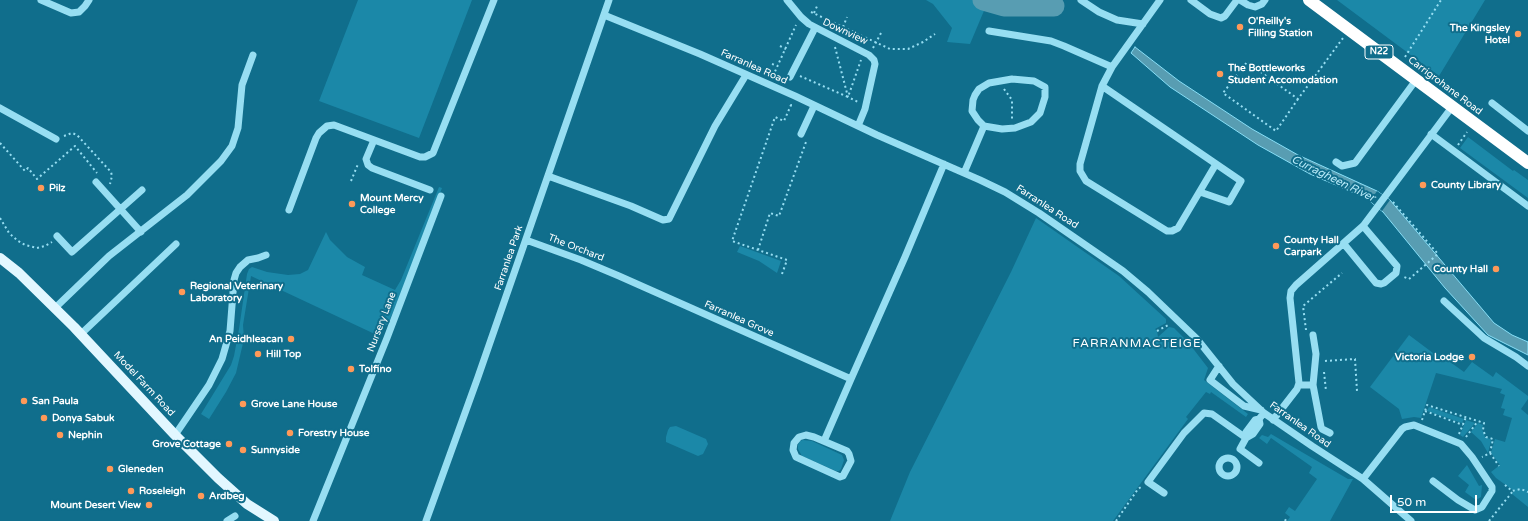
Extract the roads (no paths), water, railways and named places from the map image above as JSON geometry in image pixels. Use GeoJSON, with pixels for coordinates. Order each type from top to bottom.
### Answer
{"type":"FeatureCollection","features":[{"type":"Feature","properties":{"kind":"highway","name":"Carrigrohane Road"},"geometry":{"type":"LineString","coordinates":[[1309,0],[1528,163]]}},
{"type":"Feature","properties":{"kind":"main road","name":"Model Farm Road"},"geometry":{"type":"LineString","coordinates":[[0,258],[19,273],[81,334],[175,436],[234,492],[274,521]]}},
{"type":"Feature","properties":{"kind":"street"},"geometry":{"type":"LineString","coordinates":[[41,0],[70,13],[79,12],[89,0]]}},
{"type":"Feature","properties":{"kind":"street"},"geometry":{"type":"LineString","coordinates":[[289,210],[316,138],[324,128],[334,124],[420,157],[425,158],[433,152],[494,0]]}},
{"type":"Feature","properties":{"kind":"street","name":"Farranlea Park"},"geometry":{"type":"LineString","coordinates":[[426,521],[526,240],[609,0]]}},
{"type":"Feature","properties":{"kind":"street"},"geometry":{"type":"LineString","coordinates":[[787,0],[801,17],[812,26]]}},
{"type":"Feature","properties":{"kind":"street"},"geometry":{"type":"LineString","coordinates":[[1081,0],[1099,12],[1117,20],[1143,24]]}},
{"type":"Feature","properties":{"kind":"street"},"geometry":{"type":"LineString","coordinates":[[1160,0],[1112,67],[1102,86],[1080,164],[1080,171],[1086,182],[1167,231],[1172,231],[1178,228],[1216,164]]}},
{"type":"Feature","properties":{"kind":"street"},"geometry":{"type":"LineString","coordinates":[[1191,0],[1210,14],[1221,18],[1225,16],[1239,0],[1255,7],[1262,4],[1265,0]]}},
{"type":"Feature","properties":{"kind":"street","name":"Farranlea Road"},"geometry":{"type":"LineString","coordinates":[[604,15],[700,54],[858,126],[964,172],[1005,192],[1079,240],[1123,272],[1178,319],[1197,339],[1233,384],[1262,411],[1273,420],[1363,479],[1411,521]]}},
{"type":"Feature","properties":{"kind":"street","name":"Downview"},"geometry":{"type":"LineString","coordinates":[[791,75],[812,26],[872,57],[875,64],[865,106],[858,126]]}},
{"type":"Feature","properties":{"kind":"street"},"geometry":{"type":"LineString","coordinates":[[989,31],[1051,41],[1112,67]]}},
{"type":"Feature","properties":{"kind":"street"},"geometry":{"type":"LineString","coordinates":[[55,308],[109,256],[187,195],[213,170],[232,146],[240,118],[242,85],[253,55]]}},
{"type":"Feature","properties":{"kind":"street"},"geometry":{"type":"LineString","coordinates":[[548,176],[631,206],[663,220],[669,219],[715,126],[746,75]]}},
{"type":"Feature","properties":{"kind":"street"},"geometry":{"type":"LineString","coordinates":[[1012,79],[1034,81],[1045,87],[1046,92],[1043,106],[1036,118],[1024,125],[1012,129],[984,126],[972,111],[975,95],[985,85],[995,81],[1012,79]]}},
{"type":"Feature","properties":{"kind":"street"},"geometry":{"type":"LineString","coordinates":[[1336,162],[1342,166],[1355,163],[1416,80]]}},
{"type":"Feature","properties":{"kind":"street"},"geometry":{"type":"LineString","coordinates":[[1102,86],[1241,181],[1229,202],[1200,192]]}},
{"type":"Feature","properties":{"kind":"street"},"geometry":{"type":"LineString","coordinates":[[1492,103],[1528,130]]}},
{"type":"Feature","properties":{"kind":"street"},"geometry":{"type":"LineString","coordinates":[[805,135],[814,106]]}},
{"type":"Feature","properties":{"kind":"street"},"geometry":{"type":"LineString","coordinates":[[1273,420],[1297,389],[1299,384],[1290,298],[1291,291],[1363,226],[1376,206],[1452,107]]}},
{"type":"Feature","properties":{"kind":"street"},"geometry":{"type":"LineString","coordinates":[[0,108],[56,139]]}},
{"type":"Feature","properties":{"kind":"street"},"geometry":{"type":"LineString","coordinates":[[964,172],[984,126]]}},
{"type":"Feature","properties":{"kind":"street"},"geometry":{"type":"LineString","coordinates":[[1431,134],[1528,206]]}},
{"type":"Feature","properties":{"kind":"street"},"geometry":{"type":"LineString","coordinates":[[374,140],[366,159],[368,165],[372,168],[430,190]]}},
{"type":"Feature","properties":{"kind":"street"},"geometry":{"type":"LineString","coordinates":[[824,441],[944,164]]}},
{"type":"Feature","properties":{"kind":"street"},"geometry":{"type":"LineString","coordinates":[[96,182],[140,232]]}},
{"type":"Feature","properties":{"kind":"street"},"geometry":{"type":"LineString","coordinates":[[58,237],[72,252],[142,190]]}},
{"type":"Feature","properties":{"kind":"street","name":"Nursery Lane"},"geometry":{"type":"LineString","coordinates":[[313,521],[372,375],[441,196]]}},
{"type":"Feature","properties":{"kind":"street"},"geometry":{"type":"LineString","coordinates":[[1344,244],[1376,283],[1384,283],[1396,273],[1397,266],[1363,226]]}},
{"type":"Feature","properties":{"kind":"street","name":"The Orchard"},"geometry":{"type":"LineString","coordinates":[[526,240],[581,260],[619,276]]}},
{"type":"Feature","properties":{"kind":"street"},"geometry":{"type":"LineString","coordinates":[[81,334],[176,244]]}},
{"type":"Feature","properties":{"kind":"street"},"geometry":{"type":"LineString","coordinates":[[175,436],[209,385],[222,359],[230,330],[234,280],[236,273],[248,260],[266,255]]}},
{"type":"Feature","properties":{"kind":"street","name":"Farranlea Grove"},"geometry":{"type":"LineString","coordinates":[[619,276],[851,379]]}},
{"type":"Feature","properties":{"kind":"street"},"geometry":{"type":"LineString","coordinates":[[1444,301],[1484,338],[1528,366]]}},
{"type":"Feature","properties":{"kind":"street"},"geometry":{"type":"LineString","coordinates":[[1313,335],[1316,354],[1313,385],[1321,427],[1330,433]]}},
{"type":"Feature","properties":{"kind":"street"},"geometry":{"type":"LineString","coordinates":[[1219,366],[1210,380],[1244,406],[1262,411],[1259,419],[1255,420],[1246,432],[1246,438],[1233,460]]}},
{"type":"Feature","properties":{"kind":"street"},"geometry":{"type":"LineString","coordinates":[[1299,384],[1313,385]]}},
{"type":"Feature","properties":{"kind":"street"},"geometry":{"type":"LineString","coordinates":[[1164,493],[1148,482],[1184,433],[1204,413],[1212,414],[1246,438]]}},
{"type":"Feature","properties":{"kind":"street"},"geometry":{"type":"LineString","coordinates":[[1363,479],[1402,429],[1414,426],[1461,444],[1471,455],[1492,487],[1492,491],[1482,507],[1475,510],[1458,500],[1433,481]]}},
{"type":"Feature","properties":{"kind":"street"},"geometry":{"type":"LineString","coordinates":[[806,435],[824,441],[850,454],[851,461],[843,476],[840,477],[801,460],[794,454],[794,443],[799,437],[806,435]]}},
{"type":"Feature","properties":{"kind":"street"},"geometry":{"type":"LineString","coordinates":[[1240,449],[1259,463]]}},
{"type":"Feature","properties":{"kind":"street"},"geometry":{"type":"LineString","coordinates":[[227,521],[235,516]]}},
{"type":"Feature","properties":{"kind":"water"},"geometry":{"type":"Polygon","coordinates":[[[1135,47],[1179,81],[1252,129],[1298,155],[1377,191],[1390,200],[1494,323],[1512,335],[1528,342],[1528,355],[1488,335],[1445,288],[1383,212],[1366,198],[1310,174],[1258,145],[1170,87],[1131,53],[1135,47]]]}},
{"type":"Feature","properties":{"kind":"waterway","name":"Curragheen River"},"geometry":{"type":"LineString","coordinates":[[983,0],[1004,6],[1054,6]]}},
{"type":"Feature","properties":{"kind":"place","name":"O'Reilly's Filling Station"},"geometry":{"type":"Point","coordinates":[1240,27]}},
{"type":"Feature","properties":{"kind":"place","name":"The Kingsley Hotel"},"geometry":{"type":"Point","coordinates":[1518,34]}},
{"type":"Feature","properties":{"kind":"place","name":"The Bottleworks Student Accomodation"},"geometry":{"type":"Point","coordinates":[1220,74]}},
{"type":"Feature","properties":{"kind":"place","name":"County Library"},"geometry":{"type":"Point","coordinates":[1423,185]}},
{"type":"Feature","properties":{"kind":"place","name":"Pilz"},"geometry":{"type":"Point","coordinates":[41,188]}},
{"type":"Feature","properties":{"kind":"place","name":"Mount Mercy College"},"geometry":{"type":"Point","coordinates":[352,204]}},
{"type":"Feature","properties":{"kind":"place","name":"County Hall Carpark"},"geometry":{"type":"Point","coordinates":[1276,246]}},
{"type":"Feature","properties":{"kind":"place","name":"County Hall"},"geometry":{"type":"Point","coordinates":[1496,269]}},
{"type":"Feature","properties":{"kind":"place","name":"Regional Veterinary Laboratory"},"geometry":{"type":"Point","coordinates":[182,292]}},
{"type":"Feature","properties":{"kind":"place","name":"An Peidhleacan"},"geometry":{"type":"Point","coordinates":[291,339]}},
{"type":"Feature","properties":{"kind":"place","name":"Hill Top"},"geometry":{"type":"Point","coordinates":[258,354]}},
{"type":"Feature","properties":{"kind":"place","name":"Victoria Lodge"},"geometry":{"type":"Point","coordinates":[1472,357]}},
{"type":"Feature","properties":{"kind":"place","name":"Tolfino"},"geometry":{"type":"Point","coordinates":[351,369]}},
{"type":"Feature","properties":{"kind":"place","name":"San Paula"},"geometry":{"type":"Point","coordinates":[24,401]}},
{"type":"Feature","properties":{"kind":"place","name":"Grove Lane House"},"geometry":{"type":"Point","coordinates":[243,404]}},
{"type":"Feature","properties":{"kind":"place","name":"Donya Sabuk"},"geometry":{"type":"Point","coordinates":[44,418]}},
{"type":"Feature","properties":{"kind":"place","name":"Forestry House"},"geometry":{"type":"Point","coordinates":[290,433]}},
{"type":"Feature","properties":{"kind":"place","name":"Nephin"},"geometry":{"type":"Point","coordinates":[60,435]}},
{"type":"Feature","properties":{"kind":"place","name":"Grove Cottage"},"geometry":{"type":"Point","coordinates":[229,444]}},
{"type":"Feature","properties":{"kind":"place","name":"Sunnyside"},"geometry":{"type":"Point","coordinates":[243,450]}},
{"type":"Feature","properties":{"kind":"place","name":"Gleneden"},"geometry":{"type":"Point","coordinates":[110,469]}},
{"type":"Feature","properties":{"kind":"place","name":"Roseleigh"},"geometry":{"type":"Point","coordinates":[131,491]}},
{"type":"Feature","properties":{"kind":"place","name":"Ardbeg"},"geometry":{"type":"Point","coordinates":[201,496]}},
{"type":"Feature","properties":{"kind":"place","name":"Mount Desert View"},"geometry":{"type":"Point","coordinates":[149,505]}},
{"type":"Feature","properties":{"kind":"district","name":"FARRANMACTEIGE"},"geometry":{"type":"Point","coordinates":[1137,344]}}]}
